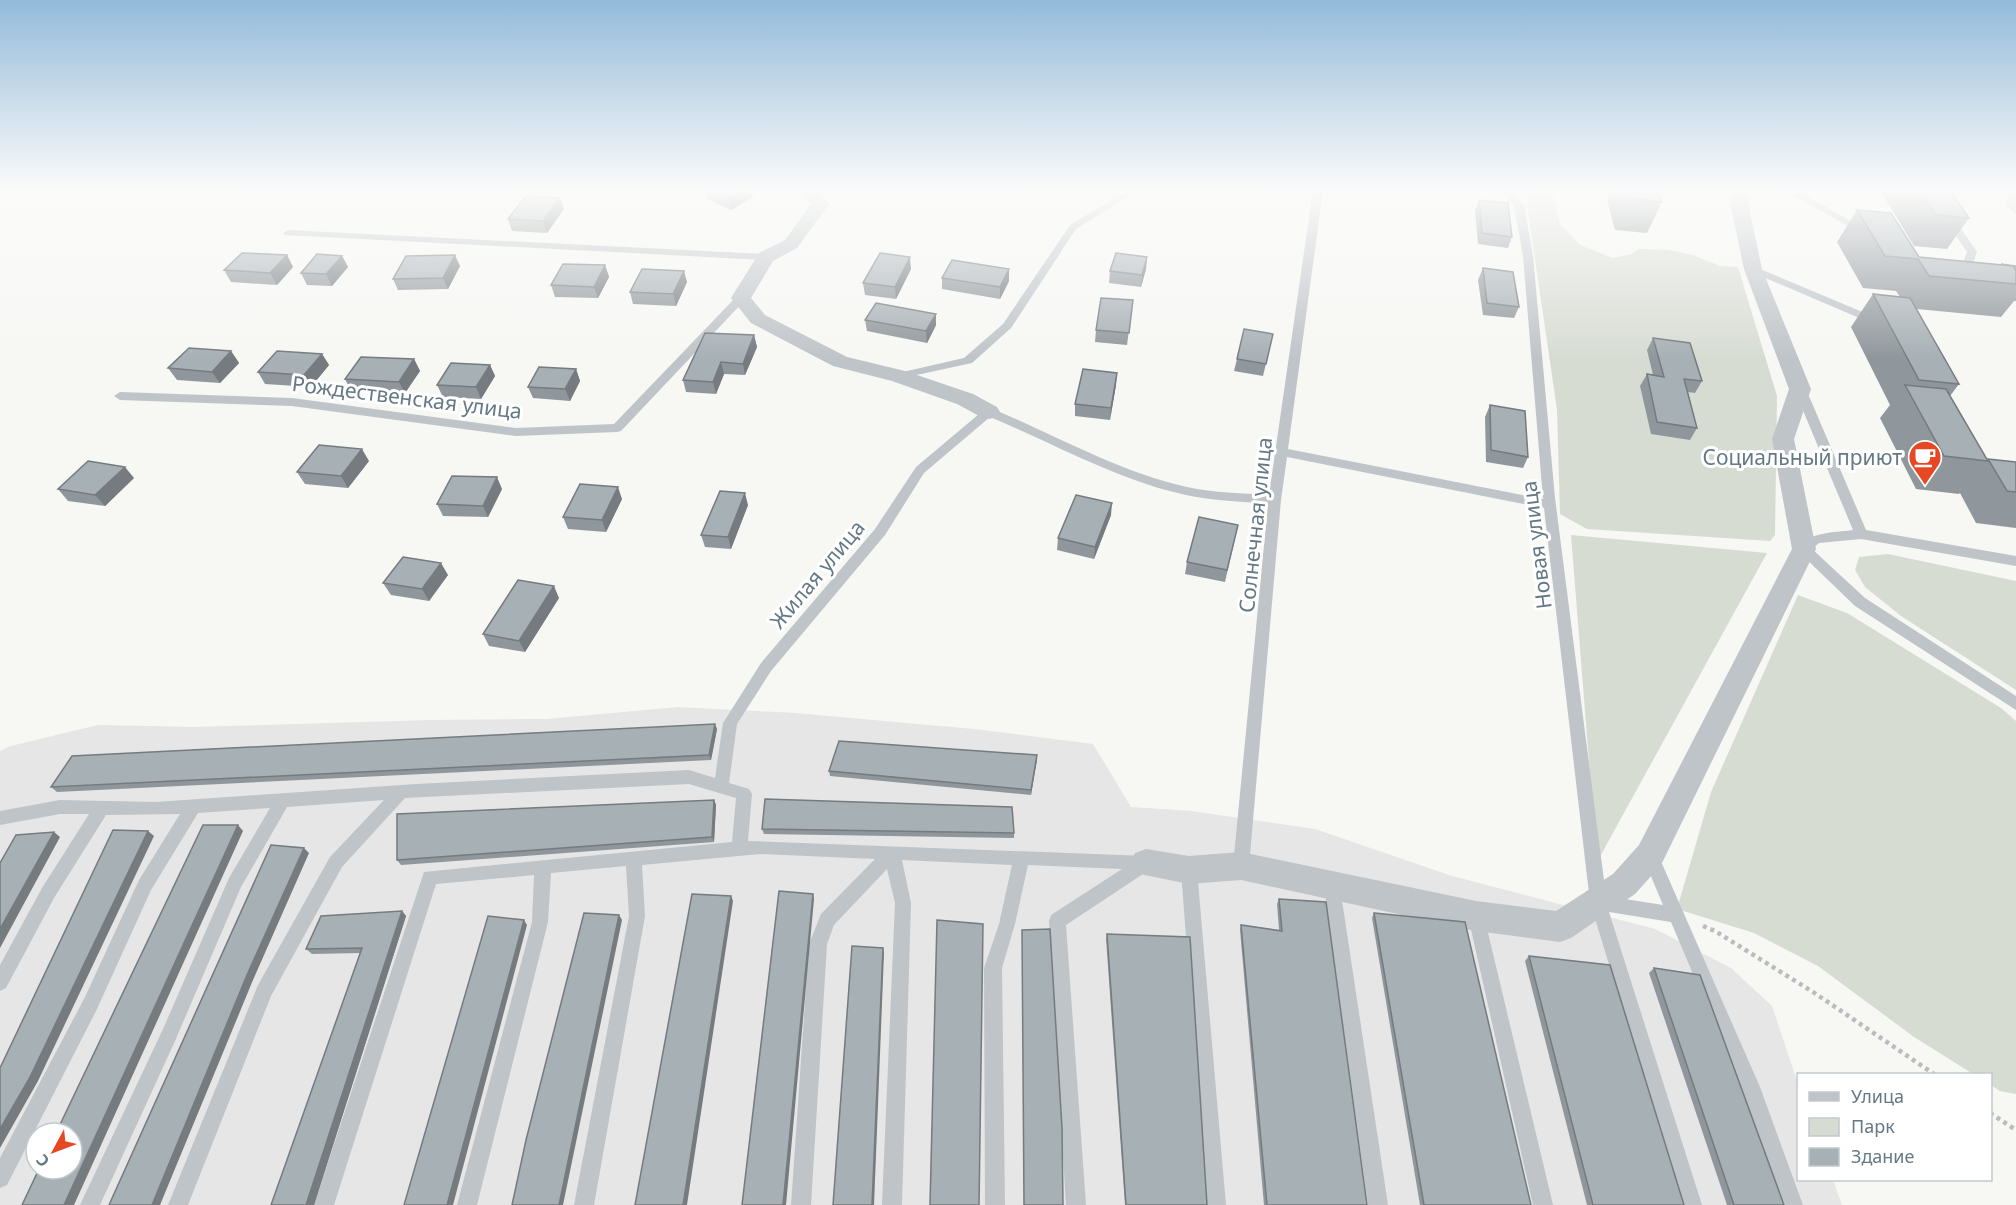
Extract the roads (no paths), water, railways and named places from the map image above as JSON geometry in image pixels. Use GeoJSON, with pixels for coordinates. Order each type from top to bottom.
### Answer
{"type":"FeatureCollection","features":[{"type":"Feature","properties":{"kind":"street"},"geometry":{"type":"LineString","coordinates":[[787,246],[766,257],[741,298],[758,319],[840,363],[898,376],[966,399],[989,412]]}},
{"type":"Feature","properties":{"kind":"street"},"geometry":{"type":"LineString","coordinates":[[1146,863],[1189,870],[1241,866],[1476,916],[1560,927],[1624,884],[1650,855],[1804,549],[1784,439],[1800,389],[1753,269],[1748,246]]}},
{"type":"Feature","properties":{"kind":"lane"},"geometry":{"type":"LineString","coordinates":[[552,246],[766,257]]}},
{"type":"Feature","properties":{"kind":"lane"},"geometry":{"type":"LineString","coordinates":[[898,376],[968,361],[1007,326],[1059,246]]}},
{"type":"Feature","properties":{"kind":"lane","name":"Солнечная улица"},"geometry":{"type":"LineString","coordinates":[[1241,866],[1275,500],[1310,246]]}},
{"type":"Feature","properties":{"kind":"lane","name":"Новая улица"},"geometry":{"type":"LineString","coordinates":[[1526,246],[1550,505],[1598,902],[1692,1205]]}},
{"type":"Feature","properties":{"kind":"lane"},"geometry":{"type":"LineString","coordinates":[[1968,246],[1972,252],[1966,268],[1977,282]]}},
{"type":"Feature","properties":{"kind":"lane"},"geometry":{"type":"LineString","coordinates":[[1753,269],[1890,327]]}},
{"type":"Feature","properties":{"kind":"lane","name":"Рождественская улица"},"geometry":{"type":"LineString","coordinates":[[120,396],[292,402],[516,432],[617,428],[741,298]]}},
{"type":"Feature","properties":{"kind":"lane"},"geometry":{"type":"LineString","coordinates":[[1800,389],[1861,534]]}},
{"type":"Feature","properties":{"kind":"lane"},"geometry":{"type":"LineString","coordinates":[[989,412],[1050,437],[1105,464],[1177,489],[1275,500]]}},
{"type":"Feature","properties":{"kind":"lane","name":"Жилая улица"},"geometry":{"type":"LineString","coordinates":[[721,787],[730,723],[766,667],[880,532],[920,470],[989,412]]}},
{"type":"Feature","properties":{"kind":"lane"},"geometry":{"type":"LineString","coordinates":[[1282,452],[1550,505]]}},
{"type":"Feature","properties":{"kind":"lane"},"geometry":{"type":"LineString","coordinates":[[2016,561],[1861,534],[1816,539],[1804,549],[1860,602],[2016,705]]}},
{"type":"Feature","properties":{"kind":"lane"},"geometry":{"type":"LineString","coordinates":[[0,818],[60,807],[156,808],[689,777],[744,794],[739,849]]}},
{"type":"Feature","properties":{"kind":"lane"},"geometry":{"type":"LineString","coordinates":[[178,1205],[264,991],[336,862],[401,792]]}},
{"type":"Feature","properties":{"kind":"lane"},"geometry":{"type":"LineString","coordinates":[[90,1205],[169,1035],[235,883],[283,799]]}},
{"type":"Feature","properties":{"kind":"lane"},"geometry":{"type":"LineString","coordinates":[[0,1178],[91,1003],[145,885],[194,806]]}},
{"type":"Feature","properties":{"kind":"lane"},"geometry":{"type":"LineString","coordinates":[[0,982],[48,893],[102,807]]}},
{"type":"Feature","properties":{"kind":"lane"},"geometry":{"type":"LineString","coordinates":[[324,1205],[430,877],[760,847],[1146,863]]}},
{"type":"Feature","properties":{"kind":"lane"},"geometry":{"type":"LineString","coordinates":[[801,1205],[818,944],[827,920],[892,853]]}},
{"type":"Feature","properties":{"kind":"lane"},"geometry":{"type":"LineString","coordinates":[[892,853],[903,903],[892,1205]]}},
{"type":"Feature","properties":{"kind":"lane"},"geometry":{"type":"LineString","coordinates":[[1650,855],[1753,1094],[1793,1205]]}},
{"type":"Feature","properties":{"kind":"lane"},"geometry":{"type":"LineString","coordinates":[[584,1205],[637,916],[634,859]]}},
{"type":"Feature","properties":{"kind":"lane"},"geometry":{"type":"LineString","coordinates":[[995,1205],[993,969],[1008,924],[1021,859]]}},
{"type":"Feature","properties":{"kind":"lane"},"geometry":{"type":"LineString","coordinates":[[1076,1205],[1057,921],[1146,863]]}},
{"type":"Feature","properties":{"kind":"lane"},"geometry":{"type":"LineString","coordinates":[[467,1205],[540,922],[543,867]]}},
{"type":"Feature","properties":{"kind":"lane"},"geometry":{"type":"LineString","coordinates":[[1189,870],[1216,1205]]}},
{"type":"Feature","properties":{"kind":"lane"},"geometry":{"type":"LineString","coordinates":[[1332,887],[1378,1205]]}},
{"type":"Feature","properties":{"kind":"lane"},"geometry":{"type":"LineString","coordinates":[[1598,902],[1674,915]]}},
{"type":"Feature","properties":{"kind":"lane"},"geometry":{"type":"LineString","coordinates":[[1476,916],[1543,1205]]}},
{"type":"Feature","properties":{"kind":"place","name":"Социальный приют"},"geometry":{"type":"Point","coordinates":[1925,486]}}]}
